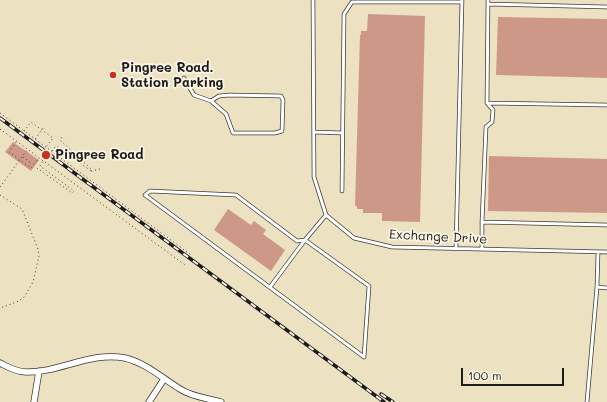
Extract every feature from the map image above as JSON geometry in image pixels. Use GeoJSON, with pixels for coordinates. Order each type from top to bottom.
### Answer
{"type":"FeatureCollection","features":[{"type":"Feature","properties":{"kind":"street"},"geometry":{"type":"LineString","coordinates":[[0,363],[14,370],[25,372],[39,371],[105,357],[125,358],[146,366],[181,390],[192,395],[221,402]]}},
{"type":"Feature","properties":{"kind":"street"},"geometry":{"type":"LineString","coordinates":[[34,402],[39,371]]}},
{"type":"Feature","properties":{"kind":"street"},"geometry":{"type":"LineString","coordinates":[[149,402],[164,379]]}},
{"type":"Feature","properties":{"kind":"lane"},"geometry":{"type":"LineString","coordinates":[[270,287],[305,240],[326,215],[314,177],[313,0]]}},
{"type":"Feature","properties":{"kind":"lane"},"geometry":{"type":"LineString","coordinates":[[342,192],[344,14],[352,2],[462,1],[456,249]]}},
{"type":"Feature","properties":{"kind":"lane"},"geometry":{"type":"LineString","coordinates":[[482,249],[486,127],[492,122],[493,110],[487,103],[488,2],[607,7]]}},
{"type":"Feature","properties":{"kind":"lane"},"geometry":{"type":"LineString","coordinates":[[184,78],[194,95],[211,101],[226,114],[233,133],[276,133],[282,131],[283,100],[280,96],[229,95],[219,96],[211,101]]}},
{"type":"Feature","properties":{"kind":"lane"},"geometry":{"type":"LineString","coordinates":[[487,103],[607,105]]}},
{"type":"Feature","properties":{"kind":"lane"},"geometry":{"type":"LineString","coordinates":[[314,132],[342,133]]}},
{"type":"Feature","properties":{"kind":"lane"},"geometry":{"type":"LineString","coordinates":[[150,191],[236,195],[297,241],[305,240],[369,286],[364,356],[144,195],[150,191]]}},
{"type":"Feature","properties":{"kind":"lane","name":"Exchange Drive"},"geometry":{"type":"LineString","coordinates":[[326,215],[354,238],[392,247],[607,252]]}},
{"type":"Feature","properties":{"kind":"lane"},"geometry":{"type":"LineString","coordinates":[[482,222],[607,225]]}},
{"type":"Feature","properties":{"kind":"lane"},"geometry":{"type":"LineString","coordinates":[[587,402],[598,288],[598,252]]}},
{"type":"Feature","properties":{"kind":"lane"},"geometry":{"type":"LineString","coordinates":[[598,288],[607,288]]}},
{"type":"Feature","properties":{"kind":"path"},"geometry":{"type":"LineString","coordinates":[[0,114],[191,255]]}},
{"type":"Feature","properties":{"kind":"path"},"geometry":{"type":"LineString","coordinates":[[24,131],[31,122],[42,130],[52,138],[46,148]]}},
{"type":"Feature","properties":{"kind":"path"},"geometry":{"type":"LineString","coordinates":[[33,142],[44,127]]}},
{"type":"Feature","properties":{"kind":"path"},"geometry":{"type":"LineString","coordinates":[[0,129],[185,265]]}},
{"type":"Feature","properties":{"kind":"path"},"geometry":{"type":"LineString","coordinates":[[62,137],[60,140],[91,168],[91,171]]}},
{"type":"Feature","properties":{"kind":"path"},"geometry":{"type":"LineString","coordinates":[[17,141],[9,152],[31,168],[39,158]]}},
{"type":"Feature","properties":{"kind":"path"},"geometry":{"type":"LineString","coordinates":[[52,152],[56,146],[91,171],[100,169]]}},
{"type":"Feature","properties":{"kind":"path"},"geometry":{"type":"LineString","coordinates":[[0,187],[27,149]]}},
{"type":"Feature","properties":{"kind":"path"},"geometry":{"type":"LineString","coordinates":[[22,156],[30,163]]}},
{"type":"Feature","properties":{"kind":"path"},"geometry":{"type":"LineString","coordinates":[[37,168],[72,193],[74,191],[40,166],[43,161]]}},
{"type":"Feature","properties":{"kind":"path"},"geometry":{"type":"LineString","coordinates":[[0,195],[22,209],[39,256],[32,282],[25,296],[19,301],[0,308]]}},
{"type":"Feature","properties":{"kind":"building"},"geometry":{"type":"Polygon","coordinates":[[[368,14],[425,16],[420,222],[382,221],[382,213],[363,213],[363,209],[357,209],[357,206],[355,206],[360,35],[361,31],[367,31],[368,14]]]}},
{"type":"Feature","properties":{"kind":"building"},"geometry":{"type":"Polygon","coordinates":[[[498,17],[607,19],[607,78],[496,75],[498,17]]]}},
{"type":"Feature","properties":{"kind":"building","name":"Pingree Road"},"geometry":{"type":"Polygon","coordinates":[[[13,142],[39,160],[31,171],[5,152],[13,142]]]}},
{"type":"Feature","properties":{"kind":"building"},"geometry":{"type":"Polygon","coordinates":[[[489,156],[607,159],[607,213],[488,211],[489,156]]]}},
{"type":"Feature","properties":{"kind":"building"},"geometry":{"type":"Polygon","coordinates":[[[228,209],[251,225],[254,221],[266,230],[263,234],[285,250],[271,271],[214,230],[228,209]]]}},
{"type":"Feature","properties":{"kind":"railway"},"geometry":{"type":"LineString","coordinates":[[0,118],[384,402]]}},
{"type":"Feature","properties":{"kind":"railway"},"geometry":{"type":"LineString","coordinates":[[381,394],[393,402]]}},
{"type":"Feature","properties":{"kind":"place","name":"Pingree Road. Station Parking"},"geometry":{"type":"Point","coordinates":[113,75]}},
{"type":"Feature","properties":{"kind":"place","name":"Pingree Road"},"geometry":{"type":"Point","coordinates":[46,155]}}]}
